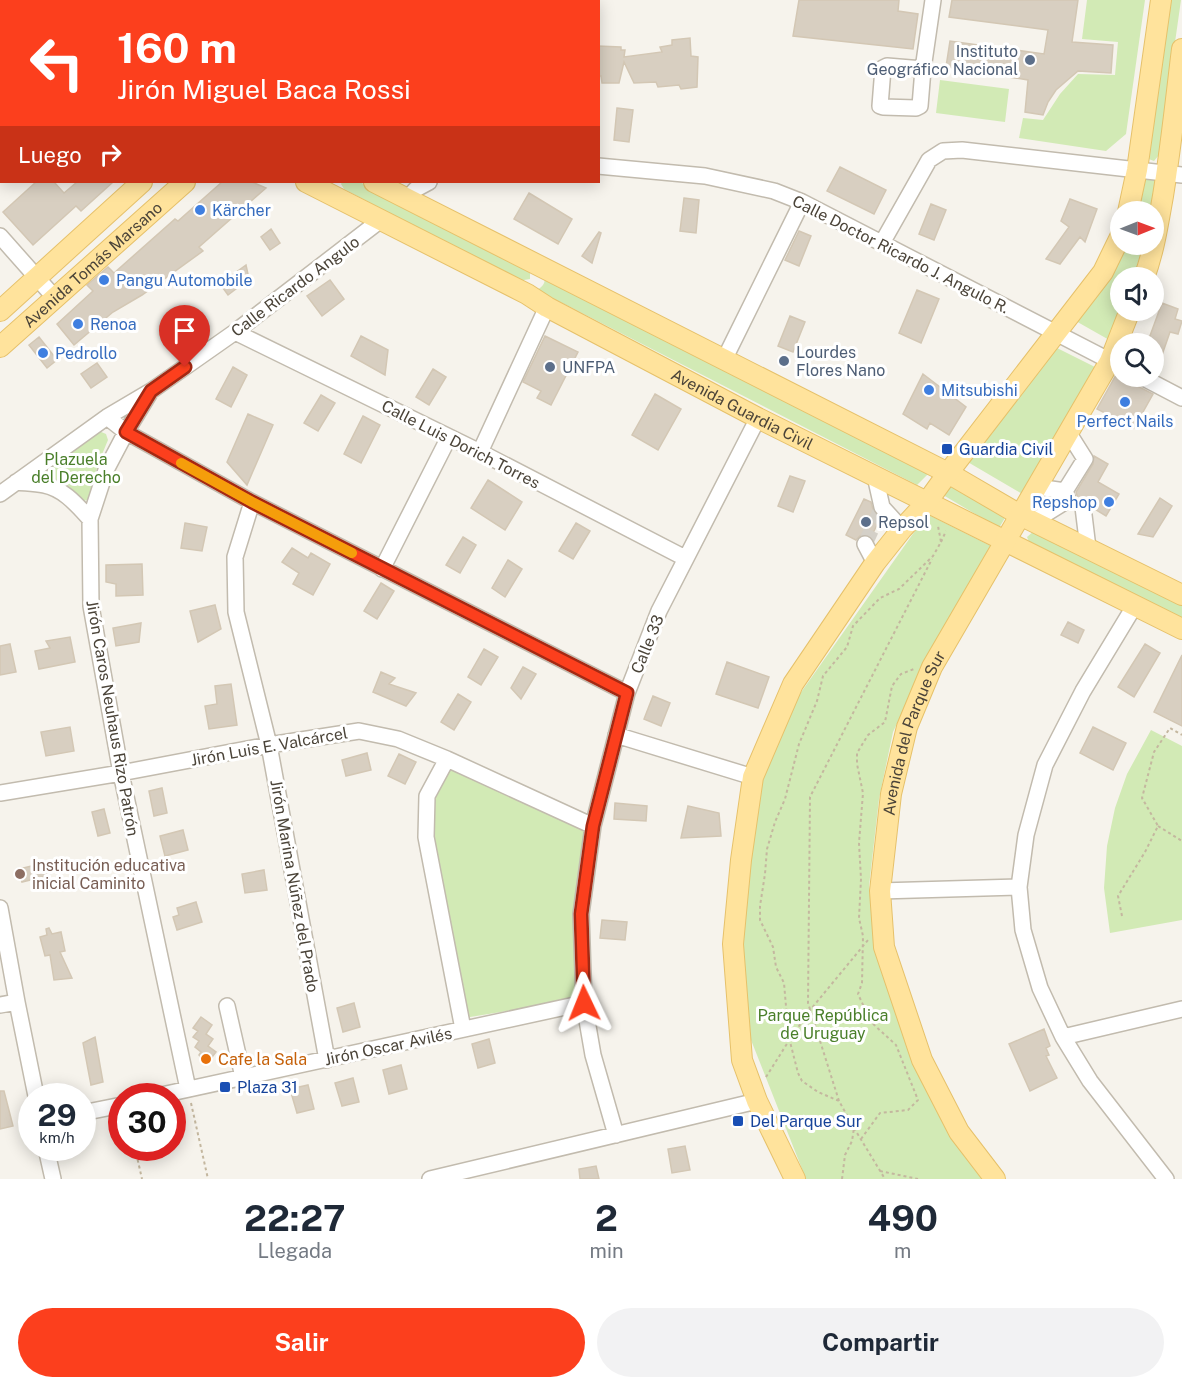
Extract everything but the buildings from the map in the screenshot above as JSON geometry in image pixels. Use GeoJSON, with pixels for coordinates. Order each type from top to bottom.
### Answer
{"type":"FeatureCollection","features":[{"type":"Feature","properties":{"kind":"main road"},"geometry":{"type":"LineString","coordinates":[[1130,201],[1137,170],[1161,0]]}},
{"type":"Feature","properties":{"kind":"main road"},"geometry":{"type":"LineString","coordinates":[[1148,267],[1174,174],[1182,49]]}},
{"type":"Feature","properties":{"kind":"main road","name":"Avenida Tomás Marsano"},"geometry":{"type":"LineString","coordinates":[[0,310],[141,183]]}},
{"type":"Feature","properties":{"kind":"main road","name":"Avenida Tomás Marsano"},"geometry":{"type":"LineString","coordinates":[[0,347],[183,183]]}},
{"type":"Feature","properties":{"kind":"main road","name":"Avenida Guardia Civil"},"geometry":{"type":"LineString","coordinates":[[308,183],[527,294],[547,307],[758,418],[1182,629]]}},
{"type":"Feature","properties":{"kind":"main road"},"geometry":{"type":"LineString","coordinates":[[332,183],[333,190],[344,201]]}},
{"type":"Feature","properties":{"kind":"main road"},"geometry":{"type":"LineString","coordinates":[[376,183],[948,473],[1027,518],[1182,595]]}},
{"type":"Feature","properties":{"kind":"main road"},"geometry":{"type":"LineString","coordinates":[[795,1179],[756,1098],[742,1060],[733,944],[741,860],[753,777],[793,684],[875,563],[927,502],[1103,272],[1111,255]]}},
{"type":"Feature","properties":{"kind":"main road"},"geometry":{"type":"LineString","coordinates":[[527,294],[533,291],[540,282],[539,266]]}},
{"type":"Feature","properties":{"kind":"main road","name":"Avenida del Parque Sur"},"geometry":{"type":"LineString","coordinates":[[994,1179],[960,1132],[922,1060],[884,947],[880,891],[891,794],[907,727],[932,667],[1005,540],[1027,518],[1037,487],[1068,432],[1110,370]]}},
{"type":"Feature","properties":{"kind":"street"},"geometry":{"type":"LineString","coordinates":[[923,69],[933,0]]}},
{"type":"Feature","properties":{"kind":"street"},"geometry":{"type":"LineString","coordinates":[[882,243],[929,160],[943,151],[962,150],[1174,174]]}},
{"type":"Feature","properties":{"kind":"street","name":"Calle Doctor Ricardo J. Angulo R."},"geometry":{"type":"LineString","coordinates":[[600,166],[705,176],[774,191],[802,202],[1110,360]]}},
{"type":"Feature","properties":{"kind":"street"},"geometry":{"type":"LineString","coordinates":[[407,199],[416,189],[427,183]]}},
{"type":"Feature","properties":{"kind":"street"},"geometry":{"type":"LineString","coordinates":[[724,360],[802,202]]}},
{"type":"Feature","properties":{"kind":"street","name":"Calle Ricardo Angulo"},"geometry":{"type":"LineString","coordinates":[[0,494],[107,417],[151,391],[235,332],[382,219]]}},
{"type":"Feature","properties":{"kind":"street"},"geometry":{"type":"LineString","coordinates":[[0,236],[55,298]]}},
{"type":"Feature","properties":{"kind":"street"},"geometry":{"type":"LineString","coordinates":[[480,452],[547,307]]}},
{"type":"Feature","properties":{"kind":"street","name":"Calle Luis Dorich Torres"},"geometry":{"type":"LineString","coordinates":[[235,332],[480,452],[686,558]]}},
{"type":"Feature","properties":{"kind":"street"},"geometry":{"type":"LineString","coordinates":[[1161,387],[1182,398]]}},
{"type":"Feature","properties":{"kind":"street","name":"Jirón Caros Neuhaus Rizo Patrón"},"geometry":{"type":"LineString","coordinates":[[151,391],[106,470],[90,519],[91,606],[121,773],[188,1089]]}},
{"type":"Feature","properties":{"kind":"street"},"geometry":{"type":"LineString","coordinates":[[107,417],[126,432],[252,502],[627,693]]}},
{"type":"Feature","properties":{"kind":"street","name":"Calle 33"},"geometry":{"type":"LineString","coordinates":[[616,1135],[593,1055],[584,1003],[581,914],[593,826],[627,693],[659,611],[758,418]]}},
{"type":"Feature","properties":{"kind":"street"},"geometry":{"type":"LineString","coordinates":[[1027,518],[1067,496],[1085,459],[1068,432]]}},
{"type":"Feature","properties":{"kind":"street"},"geometry":{"type":"LineString","coordinates":[[382,569],[449,437]]}},
{"type":"Feature","properties":{"kind":"street"},"geometry":{"type":"LineString","coordinates":[[875,476],[882,507],[902,529]]}},
{"type":"Feature","properties":{"kind":"street"},"geometry":{"type":"LineString","coordinates":[[16,482],[44,485],[65,494],[90,519]]}},
{"type":"Feature","properties":{"kind":"street"},"geometry":{"type":"LineString","coordinates":[[1037,487],[1067,496]]}},
{"type":"Feature","properties":{"kind":"street","name":"Jirón Marina Núñez del Prado"},"geometry":{"type":"LineString","coordinates":[[252,502],[235,557],[236,612],[269,745],[327,1059]]}},
{"type":"Feature","properties":{"kind":"street"},"geometry":{"type":"LineString","coordinates":[[1083,507],[1088,548]]}},
{"type":"Feature","properties":{"kind":"street"},"geometry":{"type":"LineString","coordinates":[[865,544],[875,563]]}},
{"type":"Feature","properties":{"kind":"street"},"geometry":{"type":"LineString","coordinates":[[1135,605],[1083,691],[1045,765],[1026,835],[1019,887],[1023,930],[1040,988],[1063,1037],[1090,1081],[1166,1179]]}},
{"type":"Feature","properties":{"kind":"street","name":"Jirón Luis E. Valcárcel"},"geometry":{"type":"LineString","coordinates":[[0,793],[359,730],[398,739],[447,759],[593,826]]}},
{"type":"Feature","properties":{"kind":"street"},"geometry":{"type":"LineString","coordinates":[[616,735],[753,777]]}},
{"type":"Feature","properties":{"kind":"street"},"geometry":{"type":"LineString","coordinates":[[447,759],[427,796],[426,837],[463,1029]]}},
{"type":"Feature","properties":{"kind":"street"},"geometry":{"type":"LineString","coordinates":[[880,891],[1019,887]]}},
{"type":"Feature","properties":{"kind":"street"},"geometry":{"type":"LineString","coordinates":[[0,908],[16,1002],[33,1083]]}},
{"type":"Feature","properties":{"kind":"street"},"geometry":{"type":"LineString","coordinates":[[0,1005],[16,1002]]}},
{"type":"Feature","properties":{"kind":"street","name":"Jirón Oscar Avilés"},"geometry":{"type":"LineString","coordinates":[[188,1089],[584,1003]]}},
{"type":"Feature","properties":{"kind":"street"},"geometry":{"type":"LineString","coordinates":[[227,1006],[243,1077]]}},
{"type":"Feature","properties":{"kind":"street"},"geometry":{"type":"LineString","coordinates":[[1063,1037],[1182,1008]]}},
{"type":"Feature","properties":{"kind":"street"},"geometry":{"type":"LineString","coordinates":[[430,1179],[473,1174],[756,1098]]}},
{"type":"Feature","properties":{"kind":"street"},"geometry":{"type":"LineString","coordinates":[[49,1161],[53,1179]]}},
{"type":"Feature","properties":{"kind":"path"},"geometry":{"type":"LineString","coordinates":[[885,1179],[838,1101],[808,1003],[810,797],[941,542],[938,525],[930,513],[927,502]]}},
{"type":"Feature","properties":{"kind":"path"},"geometry":{"type":"LineString","coordinates":[[838,1101],[818,1092],[802,1081],[798,1073],[786,1026],[784,983],[776,967],[773,946],[760,920],[767,849],[785,798],[799,744],[817,701],[823,676],[846,648],[854,626],[880,598],[899,589],[933,556]]}},
{"type":"Feature","properties":{"kind":"path"},"geometry":{"type":"LineString","coordinates":[[1182,735],[1170,728],[1154,752],[1142,798],[1158,826],[1182,841]]}},
{"type":"Feature","properties":{"kind":"path"},"geometry":{"type":"LineString","coordinates":[[1122,916],[1118,896],[1158,826]]}},
{"type":"Feature","properties":{"kind":"path"},"geometry":{"type":"LineString","coordinates":[[756,1098],[790,1039],[811,1010],[882,924]]}},
{"type":"Feature","properties":{"kind":"path"},"geometry":{"type":"LineString","coordinates":[[188,1089],[208,1179]]}},
{"type":"Feature","properties":{"kind":"path"},"geometry":{"type":"LineString","coordinates":[[842,1179],[854,1128]]}},
{"type":"Feature","properties":{"kind":"path"},"geometry":{"type":"LineString","coordinates":[[138,1161],[142,1179]]}},
{"type":"Feature","properties":{"kind":"path"},"geometry":{"type":"LineString","coordinates":[[880,1171],[918,1179]]}},
{"type":"Feature","properties":{"kind":"green space"},"geometry":{"type":"Polygon","coordinates":[[[1087,0],[1145,0],[1126,134],[1106,151],[1019,138],[1023,118],[1043,120],[1060,94],[1078,74],[1115,75],[1118,42],[1082,39],[1087,0]]]}},
{"type":"Feature","properties":{"kind":"green space"},"geometry":{"type":"Polygon","coordinates":[[[1165,0],[1181,0],[1159,155],[1154,161],[1146,158],[1165,0]]]}},
{"type":"Feature","properties":{"kind":"green space"},"geometry":{"type":"Polygon","coordinates":[[[940,80],[1009,89],[1005,122],[936,113],[940,80]]]}},
{"type":"Feature","properties":{"kind":"green space"},"geometry":{"type":"Polygon","coordinates":[[[1142,176],[1157,178],[1155,201],[1135,201],[1142,176]]]}},
{"type":"Feature","properties":{"kind":"green space"},"geometry":{"type":"Polygon","coordinates":[[[362,183],[524,267],[530,273],[530,279],[518,281],[344,189],[341,184],[362,183]]]}},
{"type":"Feature","properties":{"kind":"green space"},"geometry":{"type":"Polygon","coordinates":[[[1113,255],[1146,255],[1141,267],[1110,267],[1110,321],[1117,321],[1113,333],[1110,333],[1110,340],[1074,320],[1113,255]]]}},
{"type":"Feature","properties":{"kind":"green space"},"geometry":{"type":"Polygon","coordinates":[[[545,275],[929,473],[917,485],[537,290],[544,284],[545,275]]]}},
{"type":"Feature","properties":{"kind":"green space"},"geometry":{"type":"Polygon","coordinates":[[[1055,347],[1099,369],[1024,495],[966,461],[1055,347]]]}},
{"type":"Feature","properties":{"kind":"green space","name":"Plazuela del Derecho"},"geometry":{"type":"Polygon","coordinates":[[[99,431],[106,434],[108,440],[98,464],[88,500],[82,501],[63,485],[42,476],[41,473],[99,431]]]}},
{"type":"Feature","properties":{"kind":"green space"},"geometry":{"type":"Polygon","coordinates":[[[950,484],[1006,516],[999,528],[943,495],[950,484]]]}},
{"type":"Feature","properties":{"kind":"green space","name":"Parque República de Uruguay"},"geometry":{"type":"Polygon","coordinates":[[[927,514],[993,547],[921,673],[893,732],[879,799],[869,886],[875,941],[907,1048],[943,1119],[984,1179],[806,1179],[751,1040],[740,934],[763,780],[797,698],[927,514]]]}},
{"type":"Feature","properties":{"kind":"green space"},"geometry":{"type":"Polygon","coordinates":[[[1035,530],[1182,602],[1182,622],[1030,544],[1027,537],[1035,530]]]}},
{"type":"Feature","properties":{"kind":"green space"},"geometry":{"type":"Polygon","coordinates":[[[1151,730],[1182,746],[1182,920],[1110,933],[1104,888],[1107,846],[1115,808],[1127,774],[1151,730]]]}},
{"type":"Feature","properties":{"kind":"green space"},"geometry":{"type":"Polygon","coordinates":[[[450,765],[589,828],[579,999],[464,1018],[430,836],[432,797],[450,765]]]}},
{"type":"Feature","properties":{"kind":"tunnel"},"geometry":{"type":"LineString","coordinates":[[865,544],[882,507]]}},
{"type":"Feature","properties":{"kind":"slow traffic"},"geometry":{"type":"LineString","coordinates":[[181,463],[352,553]]}},
{"type":"Feature","properties":{"kind":"place","name":"Instituto Geográfico Nacional"},"geometry":{"type":"Point","coordinates":[1030,60]}},
{"type":"Feature","properties":{"kind":"place","name":"Kärcher"},"geometry":{"type":"Point","coordinates":[200,210]}},
{"type":"Feature","properties":{"kind":"place","name":"Pangu Automobile"},"geometry":{"type":"Point","coordinates":[104,280]}},
{"type":"Feature","properties":{"kind":"place","name":"Renoa"},"geometry":{"type":"Point","coordinates":[78,324]}},
{"type":"Feature","properties":{"kind":"place","name":"Pedrollo"},"geometry":{"type":"Point","coordinates":[43,353]}},
{"type":"Feature","properties":{"kind":"place","name":"Lourdes Flores Nano"},"geometry":{"type":"Point","coordinates":[784,361]}},
{"type":"Feature","properties":{"kind":"place","name":"UNFPA"},"geometry":{"type":"Point","coordinates":[550,367]}},
{"type":"Feature","properties":{"kind":"place","name":"Mitsubishi"},"geometry":{"type":"Point","coordinates":[929,390]}},
{"type":"Feature","properties":{"kind":"place","name":"Perfect Nails"},"geometry":{"type":"Point","coordinates":[1125,402]}},
{"type":"Feature","properties":{"kind":"place","name":"Guardia Civil"},"geometry":{"type":"Point","coordinates":[947,449]}},
{"type":"Feature","properties":{"kind":"place","name":"Repshop"},"geometry":{"type":"Point","coordinates":[1109,502]}},
{"type":"Feature","properties":{"kind":"place","name":"Repsol"},"geometry":{"type":"Point","coordinates":[866,522]}},
{"type":"Feature","properties":{"kind":"place","name":"Institución educativa inicial Caminito"},"geometry":{"type":"Point","coordinates":[20,874]}},
{"type":"Feature","properties":{"kind":"place","name":"Cafe la Sala"},"geometry":{"type":"Point","coordinates":[206,1059]}},
{"type":"Feature","properties":{"kind":"place","name":"Plaza 31"},"geometry":{"type":"Point","coordinates":[225,1087]}},
{"type":"Feature","properties":{"kind":"place","name":"Del Parque Sur"},"geometry":{"type":"Point","coordinates":[738,1121]}},
{"type":"Feature","properties":{"kind":"route"},"geometry":{"type":"LineString","coordinates":[[185,367],[151,391],[126,432],[252,502],[627,693],[593,826],[581,914],[584,1003]]}}]}
